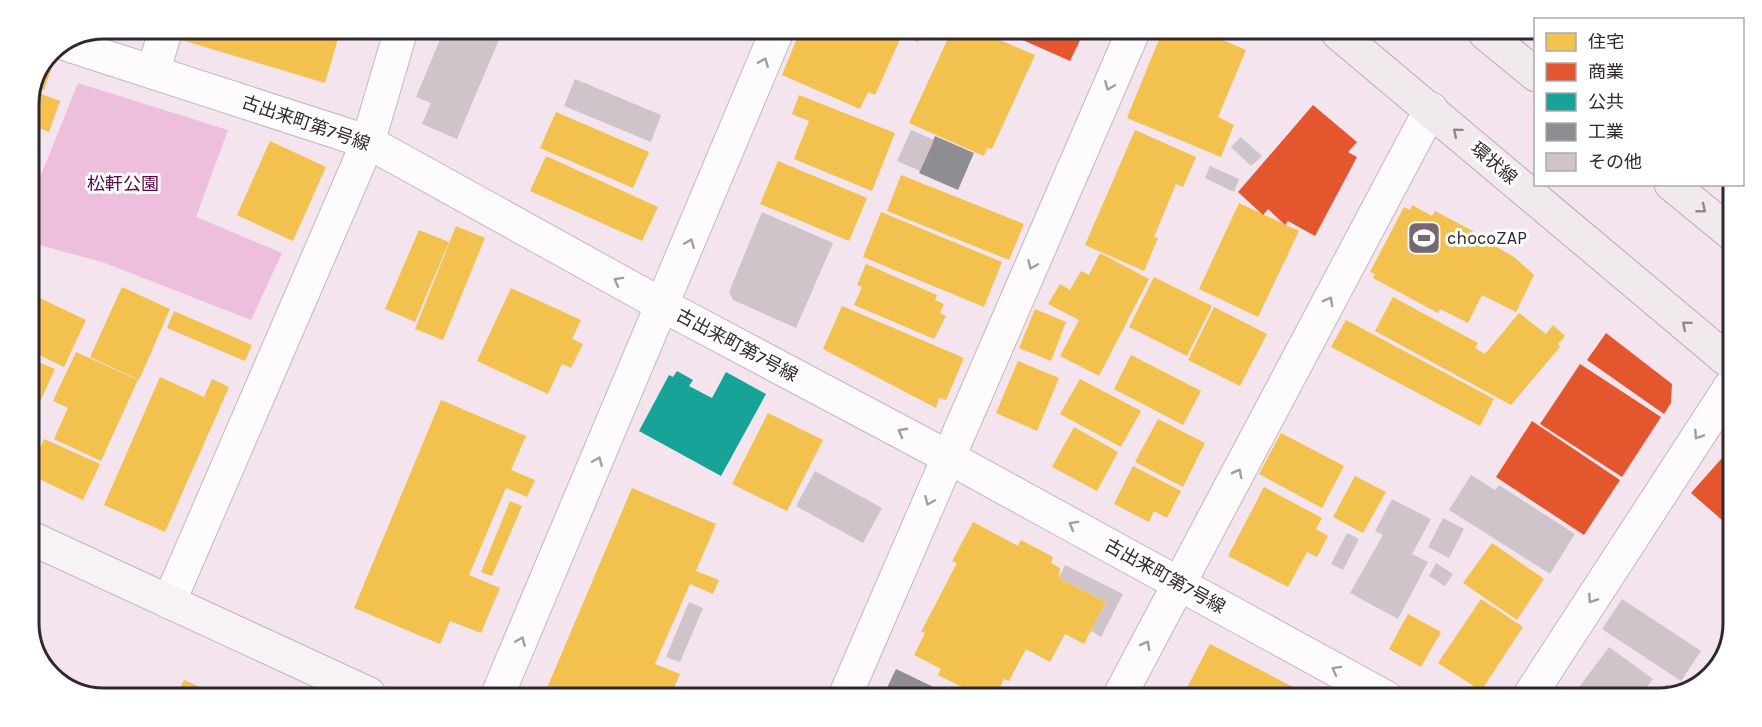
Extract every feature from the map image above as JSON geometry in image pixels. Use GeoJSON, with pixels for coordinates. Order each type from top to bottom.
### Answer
{"type":"FeatureCollection","features":[{"type":"Feature","properties":{"kind":"main road","name":"環状線"},"geometry":{"type":"LineString","coordinates":[[1345,39],[1723,356]]}},
{"type":"Feature","properties":{"kind":"main road"},"geometry":{"type":"LineString","coordinates":[[1492,39],[1534,73]]}},
{"type":"Feature","properties":{"kind":"main road"},"geometry":{"type":"LineString","coordinates":[[1673,186],[1723,227]]}},
{"type":"Feature","properties":{"kind":"street"},"geometry":{"type":"LineString","coordinates":[[153,72],[163,39]]}},
{"type":"Feature","properties":{"kind":"street"},"geometry":{"type":"LineString","coordinates":[[169,602],[368,142],[398,39]]}},
{"type":"Feature","properties":{"kind":"street"},"geometry":{"type":"LineString","coordinates":[[501,688],[664,306],[774,39]]}},
{"type":"Feature","properties":{"kind":"street"},"geometry":{"type":"LineString","coordinates":[[848,688],[1129,39]]}},
{"type":"Feature","properties":{"kind":"street","name":"古出来町第7号線"},"geometry":{"type":"LineString","coordinates":[[74,47],[368,142],[664,306],[948,457],[1369,688]]}},
{"type":"Feature","properties":{"kind":"street"},"geometry":{"type":"LineString","coordinates":[[1124,688],[1431,109]]}},
{"type":"Feature","properties":{"kind":"street"},"geometry":{"type":"LineString","coordinates":[[1535,688],[1723,399]]}},
{"type":"Feature","properties":{"kind":"street"},"geometry":{"type":"LineString","coordinates":[[39,542],[356,688]]}},
{"type":"Feature","properties":{"kind":"green space","name":"松軒公園"},"geometry":{"type":"Polygon","coordinates":[[[78,83],[228,130],[196,217],[282,253],[251,320],[105,263],[39,245],[39,180],[78,83]]]}},
{"type":"Feature","properties":{"kind":"building: 住宅"},"geometry":{"type":"Polygon","coordinates":[[[178,39],[338,39],[325,83],[178,39]]]}},
{"type":"Feature","properties":{"kind":"building: 住宅"},"geometry":{"type":"Polygon","coordinates":[[[797,39],[900,39],[875,95],[868,92],[860,109],[782,75],[797,39]]]}},
{"type":"Feature","properties":{"kind":"building: 住宅"},"geometry":{"type":"Polygon","coordinates":[[[948,39],[997,39],[1035,55],[992,149],[987,148],[984,156],[909,123],[948,39]]]}},
{"type":"Feature","properties":{"kind":"building: 住宅"},"geometry":{"type":"Polygon","coordinates":[[[1159,39],[1220,39],[1246,50],[1218,117],[1234,125],[1221,157],[1127,118],[1159,39]]]}},
{"type":"Feature","properties":{"kind":"building: 住宅"},"geometry":{"type":"Polygon","coordinates":[[[53,64],[44,90],[41,89],[44,79],[53,64]]]}},
{"type":"Feature","properties":{"kind":"building: 住宅"},"geometry":{"type":"Polygon","coordinates":[[[40,94],[60,101],[49,132],[39,128],[40,94]]]}},
{"type":"Feature","properties":{"kind":"building: 住宅"},"geometry":{"type":"Polygon","coordinates":[[[799,95],[895,133],[872,191],[794,159],[809,121],[792,114],[799,95]]]}},
{"type":"Feature","properties":{"kind":"building: 住宅"},"geometry":{"type":"Polygon","coordinates":[[[556,112],[649,152],[633,188],[540,148],[556,112]]]}},
{"type":"Feature","properties":{"kind":"building: 住宅"},"geometry":{"type":"Polygon","coordinates":[[[1135,130],[1196,157],[1183,187],[1176,184],[1154,237],[1158,238],[1144,271],[1085,245],[1135,130]]]}},
{"type":"Feature","properties":{"kind":"building: 住宅"},"geometry":{"type":"Polygon","coordinates":[[[270,141],[326,167],[293,241],[237,215],[270,141]]]}},
{"type":"Feature","properties":{"kind":"building: 住宅"},"geometry":{"type":"Polygon","coordinates":[[[546,156],[658,207],[642,241],[530,191],[546,156]]]}},
{"type":"Feature","properties":{"kind":"building: 住宅"},"geometry":{"type":"Polygon","coordinates":[[[778,161],[867,198],[849,241],[760,204],[778,161]]]}},
{"type":"Feature","properties":{"kind":"building: 住宅"},"geometry":{"type":"Polygon","coordinates":[[[901,175],[1024,224],[1009,260],[887,211],[901,175]]]}},
{"type":"Feature","properties":{"kind":"building: 住宅"},"geometry":{"type":"Polygon","coordinates":[[[1239,203],[1299,231],[1258,317],[1199,289],[1239,203]]]}},
{"type":"Feature","properties":{"kind":"building: 住宅"},"geometry":{"type":"Polygon","coordinates":[[[1412,205],[1432,216],[1435,211],[1473,231],[1468,241],[1476,245],[1481,238],[1514,257],[1534,275],[1516,312],[1482,295],[1468,323],[1440,309],[1438,313],[1373,278],[1375,274],[1370,272],[1404,207],[1410,210],[1412,205]]]}},
{"type":"Feature","properties":{"kind":"building: 住宅"},"geometry":{"type":"Polygon","coordinates":[[[881,212],[1002,262],[984,307],[863,257],[881,212]]]}},
{"type":"Feature","properties":{"kind":"building: 住宅"},"geometry":{"type":"Polygon","coordinates":[[[456,226],[485,238],[443,340],[415,329],[456,226]]]}},
{"type":"Feature","properties":{"kind":"building: 住宅"},"geometry":{"type":"Polygon","coordinates":[[[419,230],[449,242],[415,322],[385,309],[419,230]]]}},
{"type":"Feature","properties":{"kind":"building: 住宅"},"geometry":{"type":"Polygon","coordinates":[[[1100,253],[1149,279],[1099,376],[1060,356],[1079,320],[1048,304],[1060,284],[1070,290],[1081,271],[1089,275],[1100,253]]]}},
{"type":"Feature","properties":{"kind":"building: 住宅"},"geometry":{"type":"Polygon","coordinates":[[[866,264],[937,295],[935,300],[944,304],[940,313],[946,316],[934,339],[854,305],[862,287],[857,285],[866,264]]]}},
{"type":"Feature","properties":{"kind":"building: 住宅"},"geometry":{"type":"Polygon","coordinates":[[[1154,277],[1212,306],[1187,356],[1129,327],[1154,277]]]}},
{"type":"Feature","properties":{"kind":"building: 住宅"},"geometry":{"type":"Polygon","coordinates":[[[122,287],[170,309],[139,380],[90,357],[122,287]]]}},
{"type":"Feature","properties":{"kind":"building: 住宅"},"geometry":{"type":"Polygon","coordinates":[[[511,288],[581,320],[572,339],[583,344],[571,368],[562,364],[548,394],[477,361],[511,288]]]}},
{"type":"Feature","properties":{"kind":"building: 住宅"},"geometry":{"type":"Polygon","coordinates":[[[1393,297],[1478,343],[1475,348],[1485,354],[1519,313],[1546,334],[1553,325],[1565,336],[1558,344],[1560,347],[1511,405],[1375,331],[1393,297]]]}},
{"type":"Feature","properties":{"kind":"building: 住宅"},"geometry":{"type":"Polygon","coordinates":[[[39,298],[86,320],[64,367],[39,355],[39,298]]]}},
{"type":"Feature","properties":{"kind":"building: 住宅"},"geometry":{"type":"Polygon","coordinates":[[[842,306],[964,358],[946,400],[939,398],[936,408],[823,349],[842,306]]]}},
{"type":"Feature","properties":{"kind":"building: 住宅"},"geometry":{"type":"Polygon","coordinates":[[[1214,307],[1267,334],[1240,386],[1188,360],[1214,307]]]}},
{"type":"Feature","properties":{"kind":"building: 住宅"},"geometry":{"type":"Polygon","coordinates":[[[1035,309],[1066,322],[1051,361],[1019,348],[1035,309]]]}},
{"type":"Feature","properties":{"kind":"building: 住宅"},"geometry":{"type":"Polygon","coordinates":[[[174,311],[252,345],[245,361],[167,328],[174,311]]]}},
{"type":"Feature","properties":{"kind":"building: 住宅"},"geometry":{"type":"Polygon","coordinates":[[[1346,320],[1494,399],[1480,426],[1331,347],[1346,320]]]}},
{"type":"Feature","properties":{"kind":"building: 住宅"},"geometry":{"type":"Polygon","coordinates":[[[76,352],[138,380],[101,461],[54,439],[68,408],[53,401],[76,352]]]}},
{"type":"Feature","properties":{"kind":"building: 住宅"},"geometry":{"type":"Polygon","coordinates":[[[1131,355],[1201,391],[1183,425],[1114,389],[1131,355]]]}},
{"type":"Feature","properties":{"kind":"building: 住宅"},"geometry":{"type":"Polygon","coordinates":[[[1018,361],[1059,378],[1037,431],[996,413],[1018,361]]]}},
{"type":"Feature","properties":{"kind":"building: 住宅"},"geometry":{"type":"Polygon","coordinates":[[[39,362],[55,369],[39,404],[39,362]]]}},
{"type":"Feature","properties":{"kind":"building: 住宅"},"geometry":{"type":"Polygon","coordinates":[[[160,377],[204,397],[212,379],[229,387],[165,532],[104,505],[160,377]]]}},
{"type":"Feature","properties":{"kind":"building: 住宅"},"geometry":{"type":"Polygon","coordinates":[[[1080,379],[1141,411],[1121,447],[1060,414],[1080,379]]]}},
{"type":"Feature","properties":{"kind":"building: 住宅"},"geometry":{"type":"Polygon","coordinates":[[[441,400],[526,436],[511,470],[535,480],[527,497],[506,488],[469,575],[500,588],[481,633],[450,621],[440,644],[354,608],[441,400]]]}},
{"type":"Feature","properties":{"kind":"building: 住宅"},"geometry":{"type":"Polygon","coordinates":[[[768,413],[823,440],[787,511],[732,484],[768,413]]]}},
{"type":"Feature","properties":{"kind":"building: 住宅"},"geometry":{"type":"Polygon","coordinates":[[[1158,419],[1205,443],[1183,487],[1135,462],[1158,419]]]}},
{"type":"Feature","properties":{"kind":"building: 住宅"},"geometry":{"type":"Polygon","coordinates":[[[1074,427],[1118,452],[1097,491],[1052,467],[1074,427]]]}},
{"type":"Feature","properties":{"kind":"building: 住宅"},"geometry":{"type":"Polygon","coordinates":[[[1281,433],[1344,466],[1322,508],[1259,474],[1281,433]]]}},
{"type":"Feature","properties":{"kind":"building: 住宅"},"geometry":{"type":"Polygon","coordinates":[[[44,439],[100,464],[83,500],[39,479],[39,451],[44,439]]]}},
{"type":"Feature","properties":{"kind":"building: 住宅"},"geometry":{"type":"Polygon","coordinates":[[[1133,466],[1181,491],[1167,518],[1154,511],[1149,522],[1114,504],[1133,466]]]}},
{"type":"Feature","properties":{"kind":"building: 住宅"},"geometry":{"type":"Polygon","coordinates":[[[1355,476],[1386,492],[1363,533],[1333,517],[1355,476]]]}},
{"type":"Feature","properties":{"kind":"building: 住宅"},"geometry":{"type":"Polygon","coordinates":[[[1264,487],[1322,518],[1316,529],[1328,536],[1317,557],[1307,552],[1288,587],[1228,556],[1264,487]]]}},
{"type":"Feature","properties":{"kind":"building: 住宅"},"geometry":{"type":"Polygon","coordinates":[[[632,488],[716,524],[696,571],[719,580],[713,594],[690,584],[655,664],[680,674],[674,688],[547,688],[632,488]]]}},
{"type":"Feature","properties":{"kind":"building: 住宅"},"geometry":{"type":"Polygon","coordinates":[[[510,501],[522,506],[492,576],[481,572],[510,501]]]}},
{"type":"Feature","properties":{"kind":"building: 住宅"},"geometry":{"type":"Polygon","coordinates":[[[973,522],[1018,546],[1021,540],[1053,557],[1051,563],[1060,568],[1059,578],[1106,602],[1084,644],[1065,634],[1050,662],[1026,649],[1009,681],[1004,679],[1000,688],[964,688],[938,675],[941,669],[914,655],[925,633],[921,632],[957,563],[952,561],[973,522]]]}},
{"type":"Feature","properties":{"kind":"building: 住宅"},"geometry":{"type":"Polygon","coordinates":[[[1492,543],[1544,579],[1517,620],[1463,583],[1492,543]]]}},
{"type":"Feature","properties":{"kind":"building: 住宅"},"geometry":{"type":"Polygon","coordinates":[[[1481,599],[1523,627],[1483,688],[1476,688],[1438,663],[1481,599]]]}},
{"type":"Feature","properties":{"kind":"building: 住宅"},"geometry":{"type":"Polygon","coordinates":[[[1408,614],[1441,632],[1421,667],[1389,649],[1408,614]]]}},
{"type":"Feature","properties":{"kind":"building: 住宅"},"geometry":{"type":"Polygon","coordinates":[[[1210,644],[1293,687],[1292,688],[1187,688],[1210,644]]]}},
{"type":"Feature","properties":{"kind":"building: 住宅"},"geometry":{"type":"Polygon","coordinates":[[[184,680],[202,688],[180,688],[184,680]]]}},
{"type":"Feature","properties":{"kind":"building: 商業"},"geometry":{"type":"Polygon","coordinates":[[[1021,39],[1081,39],[1070,61],[1021,39]]]}},
{"type":"Feature","properties":{"kind":"building: 商業"},"geometry":{"type":"Polygon","coordinates":[[[1313,105],[1357,142],[1348,152],[1357,157],[1315,236],[1288,221],[1285,225],[1268,209],[1263,215],[1238,192],[1313,105]]]}},
{"type":"Feature","properties":{"kind":"building: 商業"},"geometry":{"type":"Polygon","coordinates":[[[1606,333],[1672,384],[1671,403],[1664,414],[1587,360],[1606,333]]]}},
{"type":"Feature","properties":{"kind":"building: 商業"},"geometry":{"type":"Polygon","coordinates":[[[1580,364],[1661,417],[1622,477],[1540,424],[1580,364]]]}},
{"type":"Feature","properties":{"kind":"building: 商業"},"geometry":{"type":"Polygon","coordinates":[[[1532,421],[1620,480],[1584,535],[1496,477],[1532,421]]]}},
{"type":"Feature","properties":{"kind":"building: 商業"},"geometry":{"type":"Polygon","coordinates":[[[1723,457],[1723,521],[1691,493],[1723,457]]]}},
{"type":"Feature","properties":{"kind":"building: 公共"},"geometry":{"type":"Polygon","coordinates":[[[677,371],[693,380],[689,386],[712,398],[726,372],[766,394],[721,476],[639,431],[669,375],[673,377],[677,371]]]}},
{"type":"Feature","properties":{"kind":"building: 工業"},"geometry":{"type":"Polygon","coordinates":[[[935,136],[974,153],[958,190],[919,173],[935,136]]]}},
{"type":"Feature","properties":{"kind":"building: 工業"},"geometry":{"type":"Polygon","coordinates":[[[896,669],[935,688],[887,688],[896,669]]]}},
{"type":"Feature","properties":{"kind":"building: その他"},"geometry":{"type":"Polygon","coordinates":[[[440,39],[499,39],[457,139],[422,124],[431,103],[416,97],[440,39]]]}},
{"type":"Feature","properties":{"kind":"building: その他"},"geometry":{"type":"Polygon","coordinates":[[[575,79],[661,115],[651,142],[564,106],[575,79]]]}},
{"type":"Feature","properties":{"kind":"building: その他"},"geometry":{"type":"Polygon","coordinates":[[[911,130],[934,140],[920,171],[897,161],[911,130]]]}},
{"type":"Feature","properties":{"kind":"building: その他"},"geometry":{"type":"Polygon","coordinates":[[[1241,137],[1262,156],[1251,166],[1231,147],[1241,137]]]}},
{"type":"Feature","properties":{"kind":"building: その他"},"geometry":{"type":"Polygon","coordinates":[[[1210,166],[1239,179],[1234,192],[1205,178],[1210,166]]]}},
{"type":"Feature","properties":{"kind":"building: その他"},"geometry":{"type":"Polygon","coordinates":[[[762,212],[833,243],[796,328],[733,300],[729,292],[762,212]]]}},
{"type":"Feature","properties":{"kind":"building: その他"},"geometry":{"type":"Polygon","coordinates":[[[815,471],[882,508],[863,543],[796,506],[815,471]]]}},
{"type":"Feature","properties":{"kind":"building: その他"},"geometry":{"type":"Polygon","coordinates":[[[1471,475],[1495,490],[1499,485],[1575,534],[1550,574],[1449,510],[1471,475]]]}},
{"type":"Feature","properties":{"kind":"building: その他"},"geometry":{"type":"Polygon","coordinates":[[[1392,499],[1431,519],[1412,554],[1428,562],[1398,619],[1350,593],[1383,535],[1375,531],[1392,499]]]}},
{"type":"Feature","properties":{"kind":"building: その他"},"geometry":{"type":"Polygon","coordinates":[[[1443,518],[1464,529],[1449,558],[1428,547],[1443,518]]]}},
{"type":"Feature","properties":{"kind":"building: その他"},"geometry":{"type":"Polygon","coordinates":[[[1347,533],[1359,539],[1343,570],[1331,564],[1347,533]]]}},
{"type":"Feature","properties":{"kind":"building: その他"},"geometry":{"type":"Polygon","coordinates":[[[1436,563],[1453,574],[1445,586],[1429,576],[1436,563]]]}},
{"type":"Feature","properties":{"kind":"building: その他"},"geometry":{"type":"Polygon","coordinates":[[[1065,565],[1123,594],[1101,637],[1091,631],[1106,602],[1059,578],[1065,565]]]}},
{"type":"Feature","properties":{"kind":"building: その他"},"geometry":{"type":"Polygon","coordinates":[[[1622,599],[1701,651],[1681,681],[1602,629],[1622,599]]]}},
{"type":"Feature","properties":{"kind":"building: その他"},"geometry":{"type":"Polygon","coordinates":[[[689,602],[703,608],[680,662],[666,657],[689,602]]]}},
{"type":"Feature","properties":{"kind":"building: その他"},"geometry":{"type":"Polygon","coordinates":[[[1609,647],[1653,679],[1646,688],[1578,688],[1609,647]]]}},
{"type":"Feature","properties":{"kind":"place","name":"chocoZAP"},"geometry":{"type":"Point","coordinates":[1424,238]}}]}
